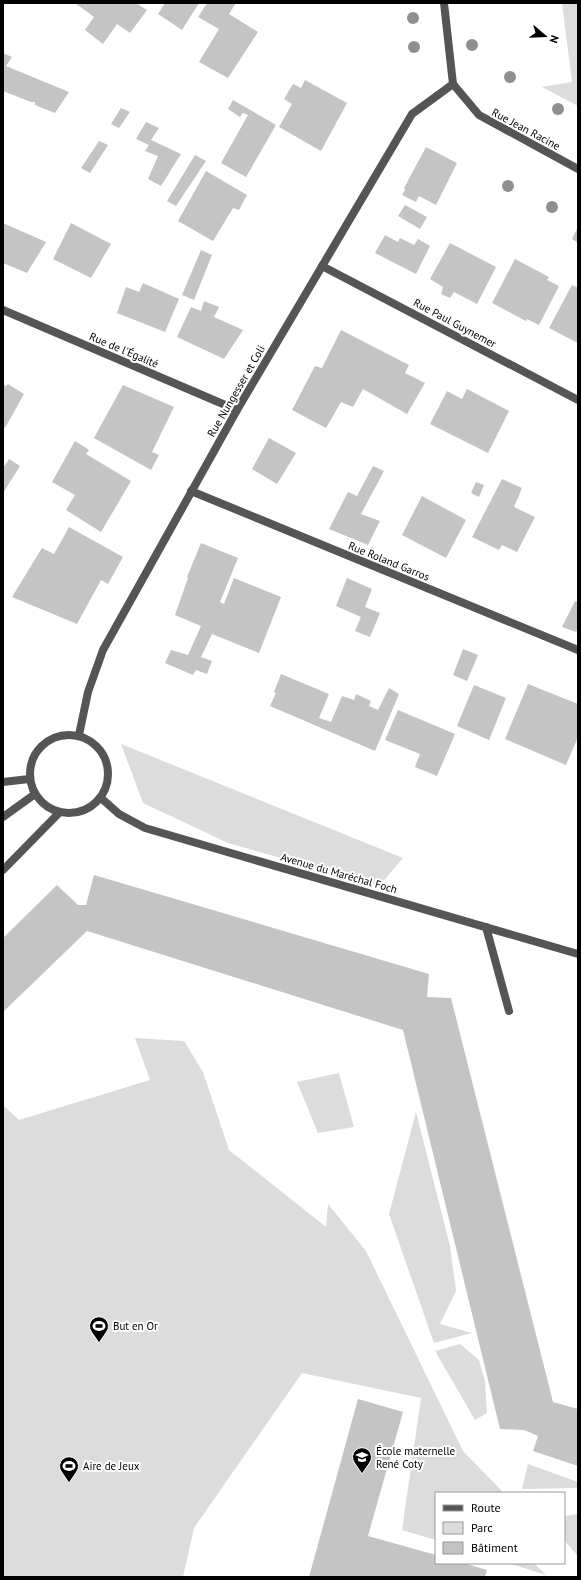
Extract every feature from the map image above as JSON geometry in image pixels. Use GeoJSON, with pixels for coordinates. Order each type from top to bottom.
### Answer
{"type":"FeatureCollection","features":[{"type":"Feature","properties":{"kind":"street"},"geometry":{"type":"LineString","coordinates":[[444,3],[453,84]]}},
{"type":"Feature","properties":{"kind":"street","name":"Rue Jean Racine"},"geometry":{"type":"LineString","coordinates":[[453,84],[479,115],[578,169]]}},
{"type":"Feature","properties":{"kind":"street","name":"Rue Nungesser et Coli"},"geometry":{"type":"LineString","coordinates":[[79,735],[88,692],[103,650],[237,410],[412,114],[453,84]]}},
{"type":"Feature","properties":{"kind":"street","name":"Rue Paul Guynemer"},"geometry":{"type":"LineString","coordinates":[[322,266],[578,400]]}},
{"type":"Feature","properties":{"kind":"street","name":"Rue de l'Égalité"},"geometry":{"type":"LineString","coordinates":[[3,310],[237,410]]}},
{"type":"Feature","properties":{"kind":"street","name":"Rue Roland Garros"},"geometry":{"type":"LineString","coordinates":[[191,491],[578,650]]}},
{"type":"Feature","properties":{"kind":"street"},"geometry":{"type":"LineString","coordinates":[[63,734],[79,735],[93,742],[103,754],[109,768],[108,784],[101,798],[90,808],[75,814],[59,813],[45,806],[35,794],[30,780],[30,764],[37,750],[48,740],[63,734]]}},
{"type":"Feature","properties":{"kind":"street"},"geometry":{"type":"LineString","coordinates":[[3,782],[30,780]]}},
{"type":"Feature","properties":{"kind":"street"},"geometry":{"type":"LineString","coordinates":[[3,817],[35,794]]}},
{"type":"Feature","properties":{"kind":"street","name":"Avenue du Maréchal Foch"},"geometry":{"type":"LineString","coordinates":[[101,798],[119,814],[145,828],[578,954]]}},
{"type":"Feature","properties":{"kind":"street"},"geometry":{"type":"LineString","coordinates":[[3,870],[59,813]]}},
{"type":"Feature","properties":{"kind":"street"},"geometry":{"type":"LineString","coordinates":[[486,927],[509,1011]]}},
{"type":"Feature","properties":{"kind":"green space"},"geometry":{"type":"Polygon","coordinates":[[[562,3],[578,3],[578,106],[542,87],[572,82],[562,3]]]}},
{"type":"Feature","properties":{"kind":"green space"},"geometry":{"type":"Polygon","coordinates":[[[121,744],[403,858],[379,886],[228,843],[143,803],[121,744]]]}},
{"type":"Feature","properties":{"kind":"green space"},"geometry":{"type":"Polygon","coordinates":[[[135,1038],[184,1041],[203,1072],[229,1150],[326,1227],[328,1204],[366,1251],[463,1451],[502,1492],[435,1492],[435,1540],[402,1530],[421,1398],[302,1373],[194,1528],[183,1577],[3,1577],[3,1105],[19,1120],[150,1080],[135,1038]]]}},
{"type":"Feature","properties":{"kind":"green space"},"geometry":{"type":"Polygon","coordinates":[[[339,1073],[354,1127],[318,1133],[297,1082],[339,1073]]]}},
{"type":"Feature","properties":{"kind":"green space"},"geometry":{"type":"Polygon","coordinates":[[[416,1112],[450,1246],[456,1291],[440,1324],[472,1333],[434,1343],[389,1214],[416,1112]]]}},
{"type":"Feature","properties":{"kind":"green space"},"geometry":{"type":"Polygon","coordinates":[[[460,1344],[479,1360],[485,1381],[487,1413],[475,1420],[435,1351],[460,1344]]]}},
{"type":"Feature","properties":{"kind":"green space"},"geometry":{"type":"Polygon","coordinates":[[[528,1464],[578,1482],[578,1488],[522,1489],[528,1464]]]}},
{"type":"Feature","properties":{"kind":"green space"},"geometry":{"type":"Polygon","coordinates":[[[578,1514],[578,1556],[565,1541],[565,1516],[578,1514]]]}},
{"type":"Feature","properties":{"kind":"green space"},"geometry":{"type":"Polygon","coordinates":[[[511,1564],[535,1564],[546,1575],[511,1564]]]}},
{"type":"Feature","properties":{"kind":"building"},"geometry":{"type":"Polygon","coordinates":[[[75,3],[136,3],[147,10],[130,33],[117,24],[103,44],[85,30],[94,17],[75,3]]]}},
{"type":"Feature","properties":{"kind":"building"},"geometry":{"type":"Polygon","coordinates":[[[165,3],[199,3],[182,30],[158,14],[165,3]]]}},
{"type":"Feature","properties":{"kind":"building"},"geometry":{"type":"Polygon","coordinates":[[[207,3],[236,3],[229,14],[258,32],[228,78],[199,62],[219,29],[198,17],[207,3]]]}},
{"type":"Feature","properties":{"kind":"building"},"geometry":{"type":"Polygon","coordinates":[[[3,53],[12,57],[6,66],[69,92],[55,113],[35,105],[35,102],[31,102],[3,91],[3,53]]]}},
{"type":"Feature","properties":{"kind":"building"},"geometry":{"type":"Polygon","coordinates":[[[305,80],[347,103],[321,151],[279,127],[292,104],[284,99],[293,84],[301,88],[305,80]]]}},
{"type":"Feature","properties":{"kind":"building"},"geometry":{"type":"Polygon","coordinates":[[[233,100],[276,125],[246,177],[221,163],[248,115],[243,113],[240,117],[228,109],[233,100]]]}},
{"type":"Feature","properties":{"kind":"building"},"geometry":{"type":"Polygon","coordinates":[[[121,108],[130,112],[119,128],[111,124],[121,108]]]}},
{"type":"Feature","properties":{"kind":"building"},"geometry":{"type":"Polygon","coordinates":[[[146,122],[159,128],[151,140],[181,154],[161,186],[148,179],[158,156],[145,151],[149,145],[136,139],[146,122]]]}},
{"type":"Feature","properties":{"kind":"building"},"geometry":{"type":"Polygon","coordinates":[[[99,141],[108,145],[90,173],[81,168],[99,141]]]}},
{"type":"Feature","properties":{"kind":"building"},"geometry":{"type":"Polygon","coordinates":[[[426,147],[457,163],[436,205],[419,196],[416,202],[402,195],[405,190],[404,188],[426,147]]]}},
{"type":"Feature","properties":{"kind":"building"},"geometry":{"type":"Polygon","coordinates":[[[195,155],[206,161],[176,206],[167,201],[195,155]]]}},
{"type":"Feature","properties":{"kind":"building"},"geometry":{"type":"Polygon","coordinates":[[[206,171],[247,195],[239,210],[233,208],[213,241],[178,221],[206,171]]]}},
{"type":"Feature","properties":{"kind":"building"},"geometry":{"type":"Polygon","coordinates":[[[405,205],[427,217],[420,229],[398,216],[405,205]]]}},
{"type":"Feature","properties":{"kind":"building"},"geometry":{"type":"Polygon","coordinates":[[[3,223],[46,242],[27,273],[3,263],[3,223]]]}},
{"type":"Feature","properties":{"kind":"building"},"geometry":{"type":"Polygon","coordinates":[[[71,223],[111,244],[91,278],[53,259],[71,223]]]}},
{"type":"Feature","properties":{"kind":"building"},"geometry":{"type":"Polygon","coordinates":[[[578,227],[578,243],[572,239],[578,227]]]}},
{"type":"Feature","properties":{"kind":"building"},"geometry":{"type":"Polygon","coordinates":[[[385,235],[398,242],[400,238],[414,245],[418,239],[430,246],[416,274],[375,253],[385,235]]]}},
{"type":"Feature","properties":{"kind":"building"},"geometry":{"type":"Polygon","coordinates":[[[450,243],[496,267],[477,304],[454,292],[450,298],[441,294],[443,287],[430,279],[450,243]]]}},
{"type":"Feature","properties":{"kind":"building"},"geometry":{"type":"Polygon","coordinates":[[[201,250],[212,255],[194,300],[182,295],[201,250]]]}},
{"type":"Feature","properties":{"kind":"building"},"geometry":{"type":"Polygon","coordinates":[[[515,259],[549,277],[547,280],[559,286],[539,325],[527,319],[526,321],[492,303],[515,259]]]}},
{"type":"Feature","properties":{"kind":"building"},"geometry":{"type":"Polygon","coordinates":[[[143,283],[179,299],[165,332],[117,313],[126,287],[139,292],[143,283]]]}},
{"type":"Feature","properties":{"kind":"building"},"geometry":{"type":"Polygon","coordinates":[[[572,285],[578,288],[578,343],[549,328],[572,285]]]}},
{"type":"Feature","properties":{"kind":"building"},"geometry":{"type":"Polygon","coordinates":[[[204,301],[219,307],[214,317],[243,330],[224,359],[177,337],[191,307],[201,311],[204,301]]]}},
{"type":"Feature","properties":{"kind":"building"},"geometry":{"type":"Polygon","coordinates":[[[341,330],[409,365],[405,373],[425,383],[407,414],[363,389],[353,407],[341,402],[326,428],[292,410],[315,366],[322,368],[341,330]]]}},
{"type":"Feature","properties":{"kind":"building"},"geometry":{"type":"Polygon","coordinates":[[[3,384],[6,386],[8,384],[24,394],[5,428],[3,426],[3,384]]]}},
{"type":"Feature","properties":{"kind":"building"},"geometry":{"type":"Polygon","coordinates":[[[123,385],[174,407],[152,452],[159,455],[151,470],[94,438],[123,385]]]}},
{"type":"Feature","properties":{"kind":"building"},"geometry":{"type":"Polygon","coordinates":[[[467,389],[509,411],[488,453],[430,424],[447,391],[462,399],[467,389]]]}},
{"type":"Feature","properties":{"kind":"building"},"geometry":{"type":"Polygon","coordinates":[[[269,438],[296,453],[277,484],[252,469],[269,438]]]}},
{"type":"Feature","properties":{"kind":"building"},"geometry":{"type":"Polygon","coordinates":[[[75,441],[89,450],[86,454],[131,481],[101,532],[66,510],[75,495],[52,482],[75,441]]]}},
{"type":"Feature","properties":{"kind":"building"},"geometry":{"type":"Polygon","coordinates":[[[9,459],[20,466],[3,493],[3,468],[9,459]]]}},
{"type":"Feature","properties":{"kind":"building"},"geometry":{"type":"Polygon","coordinates":[[[373,466],[384,471],[361,514],[380,521],[368,545],[329,529],[348,492],[357,496],[373,466]]]}},
{"type":"Feature","properties":{"kind":"building"},"geometry":{"type":"Polygon","coordinates":[[[502,479],[522,488],[514,507],[535,517],[517,552],[502,545],[499,550],[472,537],[502,479]]]}},
{"type":"Feature","properties":{"kind":"building"},"geometry":{"type":"Polygon","coordinates":[[[476,482],[484,485],[479,497],[471,493],[476,482]]]}},
{"type":"Feature","properties":{"kind":"building"},"geometry":{"type":"Polygon","coordinates":[[[422,496],[466,520],[446,558],[402,535],[422,496]]]}},
{"type":"Feature","properties":{"kind":"building"},"geometry":{"type":"Polygon","coordinates":[[[69,527],[123,557],[108,584],[101,580],[77,624],[12,597],[42,548],[54,554],[69,527]]]}},
{"type":"Feature","properties":{"kind":"building"},"geometry":{"type":"Polygon","coordinates":[[[201,543],[238,558],[220,602],[224,604],[234,578],[281,597],[259,653],[212,634],[201,657],[212,661],[207,674],[196,670],[193,675],[165,663],[171,650],[188,655],[201,626],[175,615],[188,578],[187,577],[201,543]]]}},
{"type":"Feature","properties":{"kind":"building"},"geometry":{"type":"Polygon","coordinates":[[[347,578],[372,589],[365,607],[380,613],[370,637],[355,631],[361,617],[336,606],[347,578]]]}},
{"type":"Feature","properties":{"kind":"building"},"geometry":{"type":"Polygon","coordinates":[[[575,601],[578,602],[578,628],[576,632],[562,627],[575,601]]]}},
{"type":"Feature","properties":{"kind":"building"},"geometry":{"type":"Polygon","coordinates":[[[463,649],[478,655],[467,681],[453,675],[463,649]]]}},
{"type":"Feature","properties":{"kind":"building"},"geometry":{"type":"Polygon","coordinates":[[[281,674],[329,694],[319,718],[331,722],[342,696],[354,700],[356,694],[371,701],[369,706],[378,710],[389,688],[399,694],[375,751],[270,706],[276,693],[274,692],[281,674]]]}},
{"type":"Feature","properties":{"kind":"building"},"geometry":{"type":"Polygon","coordinates":[[[528,684],[578,704],[578,737],[566,765],[505,739],[528,684]]]}},
{"type":"Feature","properties":{"kind":"building"},"geometry":{"type":"Polygon","coordinates":[[[474,685],[506,698],[489,740],[457,726],[474,685]]]}},
{"type":"Feature","properties":{"kind":"building"},"geometry":{"type":"Polygon","coordinates":[[[398,710],[455,734],[437,776],[415,767],[420,754],[385,740],[398,710]]]}},
{"type":"Feature","properties":{"kind":"building"},"geometry":{"type":"Polygon","coordinates":[[[94,875],[429,974],[427,997],[451,998],[553,1402],[578,1409],[578,1466],[533,1451],[538,1436],[524,1430],[500,1429],[403,1030],[87,931],[3,1012],[3,938],[57,885],[78,905],[86,905],[94,875]]]}},
{"type":"Feature","properties":{"kind":"building","name":"École maternelle René Coty"},"geometry":{"type":"Polygon","coordinates":[[[358,1399],[403,1412],[368,1536],[435,1555],[435,1564],[466,1564],[487,1570],[485,1577],[309,1577],[358,1399]]]}},
{"type":"Feature","properties":{"kind":"place","name":"But en Or"},"geometry":{"type":"Point","coordinates":[99,1343]}},
{"type":"Feature","properties":{"kind":"place","name":"École maternelle René Coty"},"geometry":{"type":"Point","coordinates":[362,1474]}},
{"type":"Feature","properties":{"kind":"place","name":"Aire de Jeux"},"geometry":{"type":"Point","coordinates":[69,1483]}}]}
